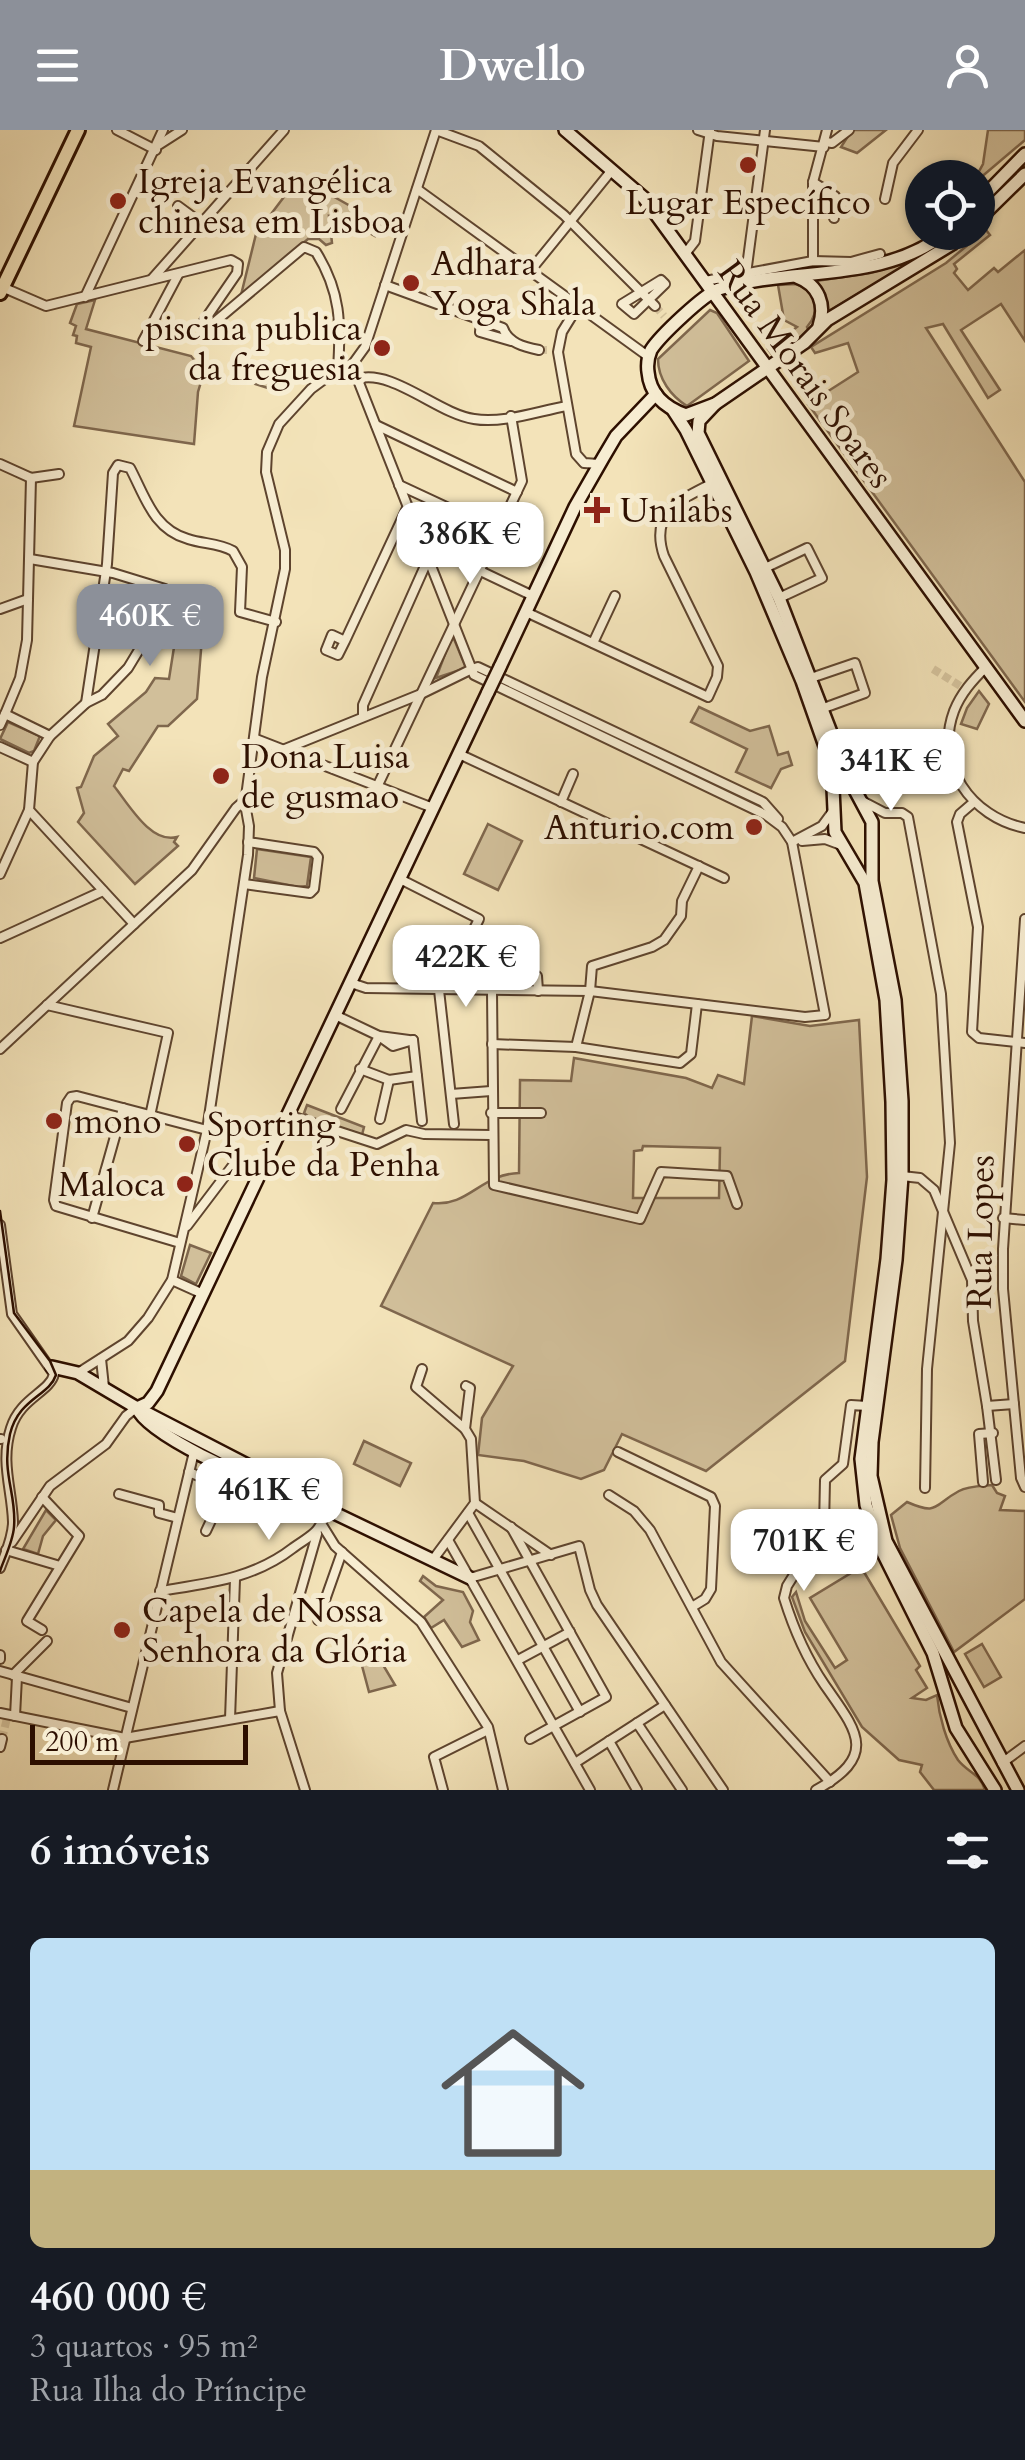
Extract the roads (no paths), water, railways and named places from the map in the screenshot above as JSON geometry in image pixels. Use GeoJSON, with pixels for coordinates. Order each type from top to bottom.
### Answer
{"type":"FeatureCollection","features":[{"type":"Feature","properties":{"kind":"main road"},"geometry":{"type":"LineString","coordinates":[[1,285],[69,130]]}},
{"type":"Feature","properties":{"kind":"main road"},"geometry":{"type":"LineString","coordinates":[[1,285],[78,130]]}},
{"type":"Feature","properties":{"kind":"main road","name":"Rua Morais Soares"},"geometry":{"type":"LineString","coordinates":[[565,130],[644,198],[1025,721]]}},
{"type":"Feature","properties":{"kind":"main road"},"geometry":{"type":"LineString","coordinates":[[995,185],[1025,154]]}},
{"type":"Feature","properties":{"kind":"main road"},"geometry":{"type":"LineString","coordinates":[[995,203],[1025,174]]}},
{"type":"Feature","properties":{"kind":"main road"},"geometry":{"type":"LineString","coordinates":[[717,482],[673,410],[656,394],[649,380],[648,358],[652,348],[709,286],[855,269],[904,257],[916,250]]}},
{"type":"Feature","properties":{"kind":"main road"},"geometry":{"type":"LineString","coordinates":[[673,410],[690,415],[715,404],[768,369],[826,320],[942,250]]}},
{"type":"Feature","properties":{"kind":"main road"},"geometry":{"type":"LineString","coordinates":[[797,277],[809,282],[819,296],[822,314],[817,330]]}},
{"type":"Feature","properties":{"kind":"main road"},"geometry":{"type":"LineString","coordinates":[[137,1408],[148,1403],[157,1391],[599,464],[616,436],[656,394]]}},
{"type":"Feature","properties":{"kind":"main road"},"geometry":{"type":"LineString","coordinates":[[715,404],[697,425],[698,433],[807,679],[832,766],[834,826],[864,883],[886,1000],[892,1102],[891,1214],[861,1459],[866,1505],[883,1554],[933,1652],[956,1728],[995,1790]]}},
{"type":"Feature","properties":{"kind":"main road"},"geometry":{"type":"LineString","coordinates":[[817,710],[871,817],[872,880],[895,1000],[902,1176],[896,1260],[872,1442],[872,1476],[886,1541],[1018,1790]]}},
{"type":"Feature","properties":{"kind":"main road"},"geometry":{"type":"LineString","coordinates":[[834,809],[845,795],[862,801]]}},
{"type":"Feature","properties":{"kind":"main road"},"geometry":{"type":"LineString","coordinates":[[843,847],[858,856],[868,851],[873,841]]}},
{"type":"Feature","properties":{"kind":"main road"},"geometry":{"type":"LineString","coordinates":[[52,1367],[78,1373],[263,1473],[280,1487],[470,1578]]}},
{"type":"Feature","properties":{"kind":"main road"},"geometry":{"type":"LineString","coordinates":[[157,1391],[158,1407],[167,1424]]}},
{"type":"Feature","properties":{"kind":"main road"},"geometry":{"type":"LineString","coordinates":[[137,1408],[144,1420],[194,1452],[267,1485],[280,1487]]}},
{"type":"Feature","properties":{"kind":"main road"},"geometry":{"type":"LineString","coordinates":[[950,1710],[962,1712],[970,1702]]}},
{"type":"Feature","properties":{"kind":"main road"},"geometry":{"type":"LineString","coordinates":[[956,1728],[965,1719],[979,1718]]}},
{"type":"Feature","properties":{"kind":"street"},"geometry":{"type":"LineString","coordinates":[[117,130],[156,150]]}},
{"type":"Feature","properties":{"kind":"street"},"geometry":{"type":"LineString","coordinates":[[85,297],[163,130]]}},
{"type":"Feature","properties":{"kind":"street"},"geometry":{"type":"LineString","coordinates":[[156,150],[182,130]]}},
{"type":"Feature","properties":{"kind":"street"},"geometry":{"type":"LineString","coordinates":[[149,282],[284,130]]}},
{"type":"Feature","properties":{"kind":"street"},"geometry":{"type":"LineString","coordinates":[[78,1373],[128,1341],[172,1280],[207,1130],[244,884],[246,800],[262,677],[286,559],[269,489],[267,452],[279,424],[298,403],[323,378],[352,365],[365,347],[436,130],[477,144],[570,221],[652,303]]}},
{"type":"Feature","properties":{"kind":"street"},"geometry":{"type":"LineString","coordinates":[[698,130],[764,141],[825,145],[848,130]]}},
{"type":"Feature","properties":{"kind":"street"},"geometry":{"type":"LineString","coordinates":[[746,274],[765,130]]}},
{"type":"Feature","properties":{"kind":"street"},"geometry":{"type":"LineString","coordinates":[[813,261],[813,182],[827,130]]}},
{"type":"Feature","properties":{"kind":"street"},"geometry":{"type":"LineString","coordinates":[[885,199],[893,163],[918,130]]}},
{"type":"Feature","properties":{"kind":"street"},"geometry":{"type":"LineString","coordinates":[[685,254],[696,241],[710,133]]}},
{"type":"Feature","properties":{"kind":"street"},"geometry":{"type":"LineString","coordinates":[[530,271],[613,169]]}},
{"type":"Feature","properties":{"kind":"street"},"geometry":{"type":"LineString","coordinates":[[813,182],[835,196],[834,218]]}},
{"type":"Feature","properties":{"kind":"street"},"geometry":{"type":"LineString","coordinates":[[417,189],[648,358]]}},
{"type":"Feature","properties":{"kind":"street"},"geometry":{"type":"LineString","coordinates":[[178,206],[201,224]]}},
{"type":"Feature","properties":{"kind":"street"},"geometry":{"type":"LineString","coordinates":[[1,285],[42,305],[231,260],[238,264],[237,273],[204,320],[210,326],[304,247],[316,252],[337,298],[338,369]]}},
{"type":"Feature","properties":{"kind":"street"},"geometry":{"type":"LineString","coordinates":[[709,286],[746,274],[813,261],[850,262],[880,254]]}},
{"type":"Feature","properties":{"kind":"street"},"geometry":{"type":"LineString","coordinates":[[144,341],[178,275]]}},
{"type":"Feature","properties":{"kind":"street"},"geometry":{"type":"LineString","coordinates":[[660,280],[666,284],[652,303],[634,314],[622,304],[641,294],[660,280]]}},
{"type":"Feature","properties":{"kind":"street"},"geometry":{"type":"LineString","coordinates":[[385,286],[503,328],[514,342],[539,350]]}},
{"type":"Feature","properties":{"kind":"street"},"geometry":{"type":"LineString","coordinates":[[578,306],[554,350],[578,457],[587,465],[599,464]]}},
{"type":"Feature","properties":{"kind":"street"},"geometry":{"type":"LineString","coordinates":[[664,316],[674,326]]}},
{"type":"Feature","properties":{"kind":"street"},"geometry":{"type":"LineString","coordinates":[[351,983],[363,988],[590,991],[805,1017],[826,1015],[792,842],[766,804],[474,675],[352,365]]}},
{"type":"Feature","properties":{"kind":"street"},"geometry":{"type":"LineString","coordinates":[[357,379],[379,378],[467,418],[486,420],[567,406]]}},
{"type":"Feature","properties":{"kind":"street"},"geometry":{"type":"LineString","coordinates":[[377,787],[517,492],[522,478],[510,416]]}},
{"type":"Feature","properties":{"kind":"street"},"geometry":{"type":"LineString","coordinates":[[376,425],[517,492]]}},
{"type":"Feature","properties":{"kind":"street"},"geometry":{"type":"LineString","coordinates":[[0,464],[30,478],[60,474]]}},
{"type":"Feature","properties":{"kind":"street"},"geometry":{"type":"LineString","coordinates":[[86,703],[106,572],[113,473],[118,465],[128,465],[154,516],[173,533],[225,546],[236,554],[242,567],[240,612],[276,622]]}},
{"type":"Feature","properties":{"kind":"street"},"geometry":{"type":"LineString","coordinates":[[0,725],[23,665],[30,559],[30,478]]}},
{"type":"Feature","properties":{"kind":"street"},"geometry":{"type":"LineString","coordinates":[[526,612],[708,697],[718,666],[664,556],[660,533],[672,506],[717,482]]}},
{"type":"Feature","properties":{"kind":"street"},"geometry":{"type":"LineString","coordinates":[[400,484],[498,531]]}},
{"type":"Feature","properties":{"kind":"street"},"geometry":{"type":"LineString","coordinates":[[345,641],[408,506]]}},
{"type":"Feature","properties":{"kind":"street"},"geometry":{"type":"LineString","coordinates":[[423,544],[534,596]]}},
{"type":"Feature","properties":{"kind":"street"},"geometry":{"type":"LineString","coordinates":[[363,715],[362,705],[433,548]]}},
{"type":"Feature","properties":{"kind":"street"},"geometry":{"type":"LineString","coordinates":[[760,570],[807,548],[822,578],[774,600]]}},
{"type":"Feature","properties":{"kind":"street"},"geometry":{"type":"LineString","coordinates":[[0,874],[29,810],[33,762],[50,736],[86,703],[98,698],[136,658],[166,589],[106,572],[30,559]]}},
{"type":"Feature","properties":{"kind":"street"},"geometry":{"type":"LineString","coordinates":[[593,643],[615,596]]}},
{"type":"Feature","properties":{"kind":"street"},"geometry":{"type":"LineString","coordinates":[[0,609],[28,599]]}},
{"type":"Feature","properties":{"kind":"street"},"geometry":{"type":"LineString","coordinates":[[807,679],[855,663],[860,678],[865,694],[817,710]]}},
{"type":"Feature","properties":{"kind":"street"},"geometry":{"type":"LineString","coordinates":[[986,666],[961,696],[949,732],[953,767],[974,802],[994,818],[1025,828]]}},
{"type":"Feature","properties":{"kind":"street"},"geometry":{"type":"LineString","coordinates":[[280,750],[421,694],[472,669]]}},
{"type":"Feature","properties":{"kind":"street"},"geometry":{"type":"LineString","coordinates":[[6,714],[50,736]]}},
{"type":"Feature","properties":{"kind":"street"},"geometry":{"type":"LineString","coordinates":[[256,739],[433,808]]}},
{"type":"Feature","properties":{"kind":"street"},"geometry":{"type":"LineString","coordinates":[[0,747],[33,762]]}},
{"type":"Feature","properties":{"kind":"street"},"geometry":{"type":"LineString","coordinates":[[459,754],[724,878]]}},
{"type":"Feature","properties":{"kind":"street"},"geometry":{"type":"LineString","coordinates":[[561,802],[573,774]]}},
{"type":"Feature","properties":{"kind":"street"},"geometry":{"type":"LineString","coordinates":[[0,1049],[194,868],[236,808],[246,800]]}},
{"type":"Feature","properties":{"kind":"street"},"geometry":{"type":"LineString","coordinates":[[862,801],[893,814],[904,813],[908,819],[940,994],[950,1143],[927,1369],[926,1488]]}},
{"type":"Feature","properties":{"kind":"street"},"geometry":{"type":"LineString","coordinates":[[974,802],[960,814],[958,822],[978,926],[972,1029],[979,1038],[1021,1043]]}},
{"type":"Feature","properties":{"kind":"street"},"geometry":{"type":"LineString","coordinates":[[792,842],[822,826],[834,809]]}},
{"type":"Feature","properties":{"kind":"street"},"geometry":{"type":"LineString","coordinates":[[29,810],[134,924]]}},
{"type":"Feature","properties":{"kind":"street"},"geometry":{"type":"LineString","coordinates":[[873,841],[881,822],[893,814]]}},
{"type":"Feature","properties":{"kind":"street"},"geometry":{"type":"LineString","coordinates":[[792,842],[824,839],[843,847]]}},
{"type":"Feature","properties":{"kind":"street"},"geometry":{"type":"LineString","coordinates":[[244,884],[310,893],[314,889],[318,857],[314,852],[248,842]]}},
{"type":"Feature","properties":{"kind":"street"},"geometry":{"type":"LineString","coordinates":[[576,1047],[592,966],[652,947],[673,931],[699,866]]}},
{"type":"Feature","properties":{"kind":"street"},"geometry":{"type":"LineString","coordinates":[[400,879],[478,919],[473,931]]}},
{"type":"Feature","properties":{"kind":"street"},"geometry":{"type":"LineString","coordinates":[[0,938],[103,891]]}},
{"type":"Feature","properties":{"kind":"street","name":"Rua Lopes"},"geometry":{"type":"LineString","coordinates":[[1024,1486],[1003,1289],[1004,1218],[1021,1043],[1025,919]]}},
{"type":"Feature","properties":{"kind":"street"},"geometry":{"type":"LineString","coordinates":[[494,946],[537,976],[538,991]]}},
{"type":"Feature","properties":{"kind":"street"},"geometry":{"type":"LineString","coordinates":[[439,990],[454,1124]]}},
{"type":"Feature","properties":{"kind":"street"},"geometry":{"type":"LineString","coordinates":[[492,992],[491,1134],[493,1181],[498,1187],[640,1218],[660,1172],[726,1176],[737,1204]]}},
{"type":"Feature","properties":{"kind":"street"},"geometry":{"type":"LineString","coordinates":[[492,1044],[576,1047],[685,1062],[691,1054],[697,1004]]}},
{"type":"Feature","properties":{"kind":"street"},"geometry":{"type":"LineString","coordinates":[[47,1005],[168,1033],[150,1116]]}},
{"type":"Feature","properties":{"kind":"street"},"geometry":{"type":"LineString","coordinates":[[335,1015],[378,1036],[414,1040],[422,1120]]}},
{"type":"Feature","properties":{"kind":"street"},"geometry":{"type":"LineString","coordinates":[[341,1109],[378,1036]]}},
{"type":"Feature","properties":{"kind":"street"},"geometry":{"type":"LineString","coordinates":[[360,1069],[388,1080],[417,1076]]}},
{"type":"Feature","properties":{"kind":"street"},"geometry":{"type":"LineString","coordinates":[[380,1119],[388,1080]]}},
{"type":"Feature","properties":{"kind":"street"},"geometry":{"type":"LineString","coordinates":[[451,1094],[491,1091]]}},
{"type":"Feature","properties":{"kind":"street"},"geometry":{"type":"LineString","coordinates":[[180,1243],[62,1210],[54,1200],[67,1103],[78,1096],[207,1130]]}},
{"type":"Feature","properties":{"kind":"street"},"geometry":{"type":"LineString","coordinates":[[92,1218],[123,1108]]}},
{"type":"Feature","properties":{"kind":"street"},"geometry":{"type":"LineString","coordinates":[[491,1113],[540,1113]]}},
{"type":"Feature","properties":{"kind":"street"},"geometry":{"type":"LineString","coordinates":[[288,1115],[377,1144],[406,1130],[424,1134],[491,1134]]}},
{"type":"Feature","properties":{"kind":"street"},"geometry":{"type":"LineString","coordinates":[[185,1229],[234,1164],[251,1162]]}},
{"type":"Feature","properties":{"kind":"street"},"geometry":{"type":"LineString","coordinates":[[902,1176],[920,1178],[934,1190],[972,1280],[972,1321],[993,1433],[996,1480]]}},
{"type":"Feature","properties":{"kind":"street"},"geometry":{"type":"LineString","coordinates":[[1004,1218],[1025,1220]]}},
{"type":"Feature","properties":{"kind":"street"},"geometry":{"type":"LineString","coordinates":[[0,1225],[12,1314],[52,1367],[52,1382],[25,1402],[10,1431],[4,1470],[13,1527],[0,1568]]}},
{"type":"Feature","properties":{"kind":"street"},"geometry":{"type":"LineString","coordinates":[[172,1280],[203,1294]]}},
{"type":"Feature","properties":{"kind":"street"},"geometry":{"type":"LineString","coordinates":[[101,1359],[100,1375],[106,1391]]}},
{"type":"Feature","properties":{"kind":"street"},"geometry":{"type":"LineString","coordinates":[[422,1369],[416,1387],[466,1430],[471,1439],[474,1503],[432,1561]]}},
{"type":"Feature","properties":{"kind":"street"},"geometry":{"type":"LineString","coordinates":[[466,1386],[470,1388],[466,1430]]}},
{"type":"Feature","properties":{"kind":"street"},"geometry":{"type":"LineString","coordinates":[[988,1406],[1014,1404]]}},
{"type":"Feature","properties":{"kind":"street"},"geometry":{"type":"LineString","coordinates":[[816,1790],[844,1772],[856,1736],[854,1725],[822,1681],[784,1598],[787,1586],[824,1527],[825,1480],[843,1464],[850,1405],[868,1406]]}},
{"type":"Feature","properties":{"kind":"street"},"geometry":{"type":"LineString","coordinates":[[6,1550],[50,1486],[106,1444],[126,1416],[137,1408]]}},
{"type":"Feature","properties":{"kind":"street"},"geometry":{"type":"LineString","coordinates":[[983,1482],[979,1434],[993,1433]]}},
{"type":"Feature","properties":{"kind":"street"},"geometry":{"type":"LineString","coordinates":[[113,1790],[194,1452]]}},
{"type":"Feature","properties":{"kind":"street"},"geometry":{"type":"LineString","coordinates":[[618,1452],[710,1496],[715,1506],[710,1589],[692,1608]]}},
{"type":"Feature","properties":{"kind":"street"},"geometry":{"type":"LineString","coordinates":[[190,1472],[208,1480],[211,1493],[222,1497],[206,1531]]}},
{"type":"Feature","properties":{"kind":"street"},"geometry":{"type":"LineString","coordinates":[[118,1494],[160,1506],[159,1514],[174,1517]]}},
{"type":"Feature","properties":{"kind":"street"},"geometry":{"type":"LineString","coordinates":[[610,1495],[643,1520],[721,1662],[830,1782]]}},
{"type":"Feature","properties":{"kind":"street"},"geometry":{"type":"LineString","coordinates":[[42,1497],[79,1536],[27,1621],[42,1630]]}},
{"type":"Feature","properties":{"kind":"street"},"geometry":{"type":"LineString","coordinates":[[474,1503],[551,1555]]}},
{"type":"Feature","properties":{"kind":"street"},"geometry":{"type":"LineString","coordinates":[[305,1790],[280,1711],[277,1666],[327,1510]]}},
{"type":"Feature","properties":{"kind":"street"},"geometry":{"type":"LineString","coordinates":[[468,1513],[580,1712]]}},
{"type":"Feature","properties":{"kind":"street"},"geometry":{"type":"LineString","coordinates":[[511,1527],[606,1697],[530,1739]]}},
{"type":"Feature","properties":{"kind":"street"},"geometry":{"type":"LineString","coordinates":[[160,1591],[235,1579],[270,1566],[319,1530]]}},
{"type":"Feature","properties":{"kind":"street"},"geometry":{"type":"LineString","coordinates":[[319,1530],[418,1618],[488,1730],[503,1790]]}},
{"type":"Feature","properties":{"kind":"street"},"geometry":{"type":"LineString","coordinates":[[448,1540],[590,1790]]}},
{"type":"Feature","properties":{"kind":"street"},"geometry":{"type":"LineString","coordinates":[[470,1578],[579,1546],[597,1605],[723,1790]]}},
{"type":"Feature","properties":{"kind":"street"},"geometry":{"type":"LineString","coordinates":[[6,1550],[60,1566]]}},
{"type":"Feature","properties":{"kind":"street"},"geometry":{"type":"LineString","coordinates":[[318,1620],[342,1552]]}},
{"type":"Feature","properties":{"kind":"street"},"geometry":{"type":"LineString","coordinates":[[230,1719],[235,1579]]}},
{"type":"Feature","properties":{"kind":"street"},"geometry":{"type":"LineString","coordinates":[[518,1660],[570,1632]]}},
{"type":"Feature","properties":{"kind":"street"},"geometry":{"type":"LineString","coordinates":[[47,1641],[15,1676],[7,1715],[125,1738],[280,1711]]}},
{"type":"Feature","properties":{"kind":"street"},"geometry":{"type":"LineString","coordinates":[[0,1671],[132,1708]]}},
{"type":"Feature","properties":{"kind":"street"},"geometry":{"type":"LineString","coordinates":[[575,1763],[665,1705]]}},
{"type":"Feature","properties":{"kind":"street"},"geometry":{"type":"LineString","coordinates":[[637,1723],[682,1790]]}},
{"type":"Feature","properties":{"kind":"street"},"geometry":{"type":"LineString","coordinates":[[443,1790],[434,1757],[488,1730]]}},
{"type":"Feature","properties":{"kind":"street"},"geometry":{"type":"LineString","coordinates":[[609,1741],[637,1790]]}},
{"type":"Feature","properties":{"kind":"street"},"geometry":{"type":"LineString","coordinates":[[1002,1763],[1025,1746]]}},
{"type":"Feature","properties":{"kind":"tunnel"},"geometry":{"type":"LineString","coordinates":[[655,306],[664,316]]}},
{"type":"Feature","properties":{"kind":"tunnel"},"geometry":{"type":"LineString","coordinates":[[539,350],[550,350]]}},
{"type":"Feature","properties":{"kind":"tunnel"},"geometry":{"type":"LineString","coordinates":[[933,669],[965,689]]}},
{"type":"Feature","properties":{"kind":"tunnel"},"geometry":{"type":"LineString","coordinates":[[2,1739],[7,1718]]}},
{"type":"Feature","properties":{"kind":"tram line"},"geometry":{"type":"LineString","coordinates":[[0,1211],[14,1313],[56,1375],[20,1413],[10,1434],[7,1461],[14,1527],[0,1571]]}},
{"type":"Feature","properties":{"kind":"place","name":"Lugar Específico"},"geometry":{"type":"Point","coordinates":[748,165]}},
{"type":"Feature","properties":{"kind":"place","name":"Igreja Evangélica chinesa em Lisboa"},"geometry":{"type":"Point","coordinates":[118,201]}},
{"type":"Feature","properties":{"kind":"place","name":"Adhara Yoga Shala"},"geometry":{"type":"Point","coordinates":[411,283]}},
{"type":"Feature","properties":{"kind":"place","name":"piscina publica da freguesia"},"geometry":{"type":"Point","coordinates":[382,348]}},
{"type":"Feature","properties":{"kind":"place","name":"Unilabs"},"geometry":{"type":"Point","coordinates":[597,510]}},
{"type":"Feature","properties":{"kind":"place","name":"Dona Luisa de gusmao"},"geometry":{"type":"Point","coordinates":[221,776]}},
{"type":"Feature","properties":{"kind":"place","name":"Anturio.com"},"geometry":{"type":"Point","coordinates":[754,827]}},
{"type":"Feature","properties":{"kind":"place","name":"mono"},"geometry":{"type":"Point","coordinates":[54,1121]}},
{"type":"Feature","properties":{"kind":"place","name":"Sporting Clube da Penha"},"geometry":{"type":"Point","coordinates":[187,1144]}},
{"type":"Feature","properties":{"kind":"place","name":"Maloca"},"geometry":{"type":"Point","coordinates":[185,1184]}},
{"type":"Feature","properties":{"kind":"place","name":"Capela de Nossa Senhora da Glória"},"geometry":{"type":"Point","coordinates":[122,1630]}}]}
